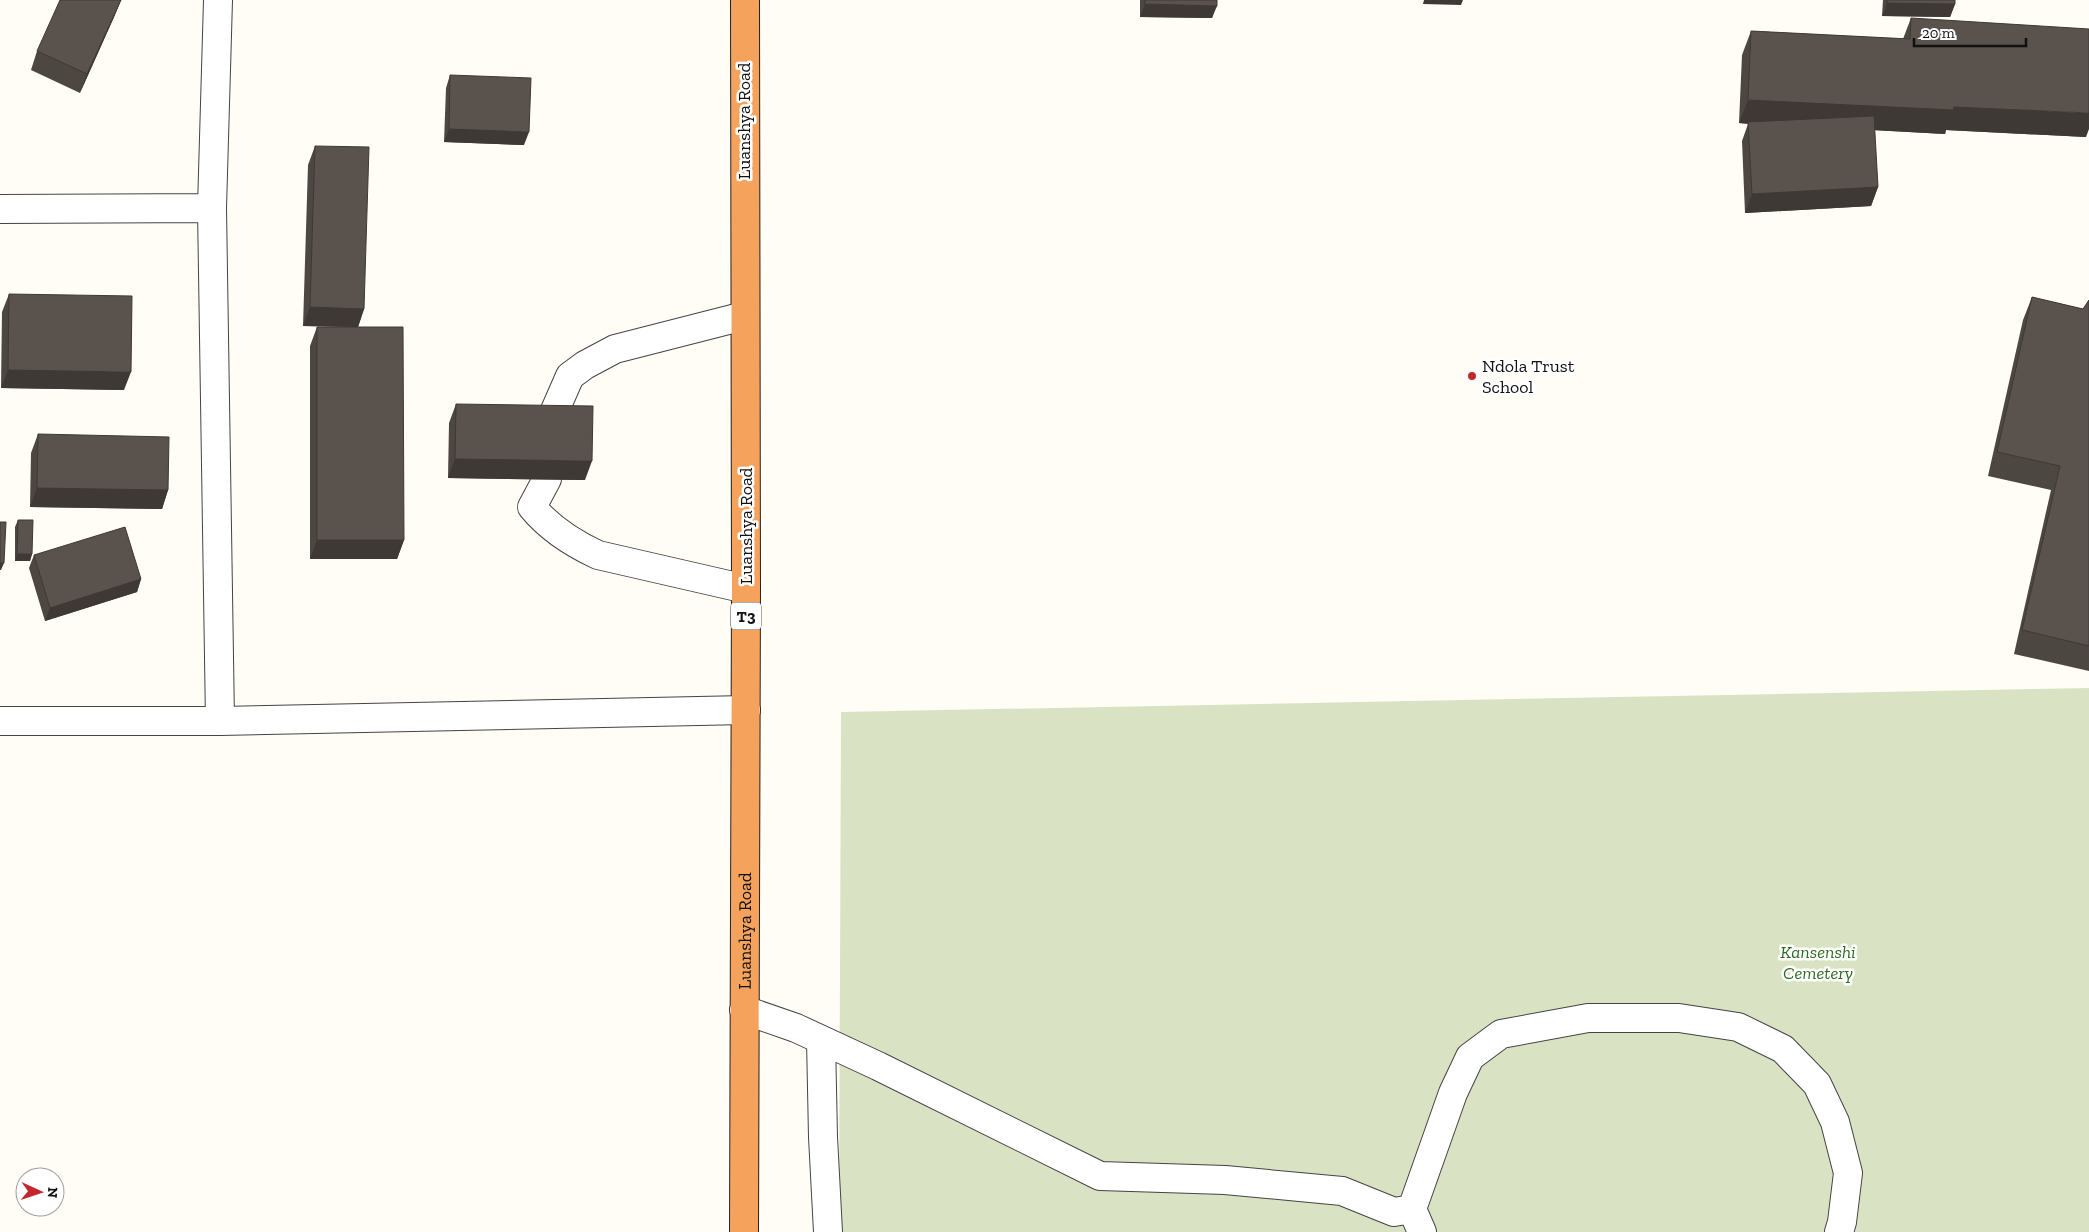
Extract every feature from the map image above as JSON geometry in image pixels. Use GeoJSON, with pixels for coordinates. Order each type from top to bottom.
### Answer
{"type":"FeatureCollection","features":[{"type":"Feature","properties":{"kind":"highway","name":"Luanshya Road"},"geometry":{"type":"LineString","coordinates":[[744,0],[746,589],[744,1232]]}},
{"type":"Feature","properties":{"kind":"street"},"geometry":{"type":"LineString","coordinates":[[218,0],[212,208],[220,721]]}},
{"type":"Feature","properties":{"kind":"street"},"geometry":{"type":"LineString","coordinates":[[0,209],[212,208]]}},
{"type":"Feature","properties":{"kind":"street"},"geometry":{"type":"LineString","coordinates":[[549,424],[570,376],[585,365],[615,349],[744,316]]}},
{"type":"Feature","properties":{"kind":"street"},"geometry":{"type":"LineString","coordinates":[[547,479],[532,507],[546,524],[580,547],[598,555],[746,589]]}},
{"type":"Feature","properties":{"kind":"street"},"geometry":{"type":"LineString","coordinates":[[0,721],[220,721],[746,710]]}},
{"type":"Feature","properties":{"kind":"street"},"geometry":{"type":"LineString","coordinates":[[744,1010],[796,1028],[1100,1176],[1225,1180],[1342,1191],[1417,1221],[1453,1093],[1470,1057],[1501,1034],[1588,1018],[1680,1018],[1738,1027],[1783,1049],[1817,1084],[1835,1122],[1848,1173],[1839,1232]]}},
{"type":"Feature","properties":{"kind":"street"},"geometry":{"type":"LineString","coordinates":[[821,1040],[823,1137],[828,1232]]}},
{"type":"Feature","properties":{"kind":"green space","name":"Kansenshi Cemetery"},"geometry":{"type":"Polygon","coordinates":[[[2089,688],[2089,1232],[839,1232],[841,712],[2089,688]]]}},
{"type":"Feature","properties":{"kind":"building"},"geometry":{"type":"Polygon","coordinates":[[[60,0],[121,0],[87,74],[37,51],[60,0]]]}},
{"type":"Feature","properties":{"kind":"building"},"geometry":{"type":"Polygon","coordinates":[[[1145,0],[1217,0],[1217,6],[1145,4],[1145,0]]]}},
{"type":"Feature","properties":{"kind":"building"},"geometry":{"type":"Polygon","coordinates":[[[1887,0],[1955,0],[1955,4],[1887,3],[1887,0]]]}},
{"type":"Feature","properties":{"kind":"building"},"geometry":{"type":"Polygon","coordinates":[[[1911,18],[2089,29],[2089,113],[1954,107],[1953,110],[1748,100],[1751,31],[1910,39],[1911,18]]]}},
{"type":"Feature","properties":{"kind":"building"},"geometry":{"type":"Polygon","coordinates":[[[450,75],[531,78],[529,132],[449,129],[450,75]]]}},
{"type":"Feature","properties":{"kind":"building"},"geometry":{"type":"Polygon","coordinates":[[[1874,116],[1878,187],[1752,194],[1748,122],[1874,116]]]}},
{"type":"Feature","properties":{"kind":"building"},"geometry":{"type":"Polygon","coordinates":[[[315,146],[369,147],[364,309],[310,307],[315,146]]]}},
{"type":"Feature","properties":{"kind":"building"},"geometry":{"type":"Polygon","coordinates":[[[9,294],[132,296],[131,372],[8,370],[9,294]]]}},
{"type":"Feature","properties":{"kind":"building"},"geometry":{"type":"Polygon","coordinates":[[[2032,297],[2083,309],[2089,300],[2089,646],[2022,630],[2060,466],[1997,452],[2032,297]]]}},
{"type":"Feature","properties":{"kind":"building"},"geometry":{"type":"Polygon","coordinates":[[[317,327],[403,327],[404,540],[317,540],[317,327]]]}},
{"type":"Feature","properties":{"kind":"building"},"geometry":{"type":"Polygon","coordinates":[[[456,404],[593,406],[592,461],[455,459],[456,404]]]}},
{"type":"Feature","properties":{"kind":"building"},"geometry":{"type":"Polygon","coordinates":[[[38,434],[169,437],[168,490],[37,488],[38,434]]]}},
{"type":"Feature","properties":{"kind":"building"},"geometry":{"type":"Polygon","coordinates":[[[18,520],[33,520],[32,554],[17,554],[18,520]]]}},
{"type":"Feature","properties":{"kind":"building"},"geometry":{"type":"Polygon","coordinates":[[[0,522],[6,522],[4,563],[0,563],[0,522]]]}},
{"type":"Feature","properties":{"kind":"building"},"geometry":{"type":"Polygon","coordinates":[[[125,527],[141,579],[50,608],[34,555],[125,527]]]}},
{"type":"Feature","properties":{"kind":"place","name":"Ndola Trust School"},"geometry":{"type":"Point","coordinates":[1472,376]}}]}
